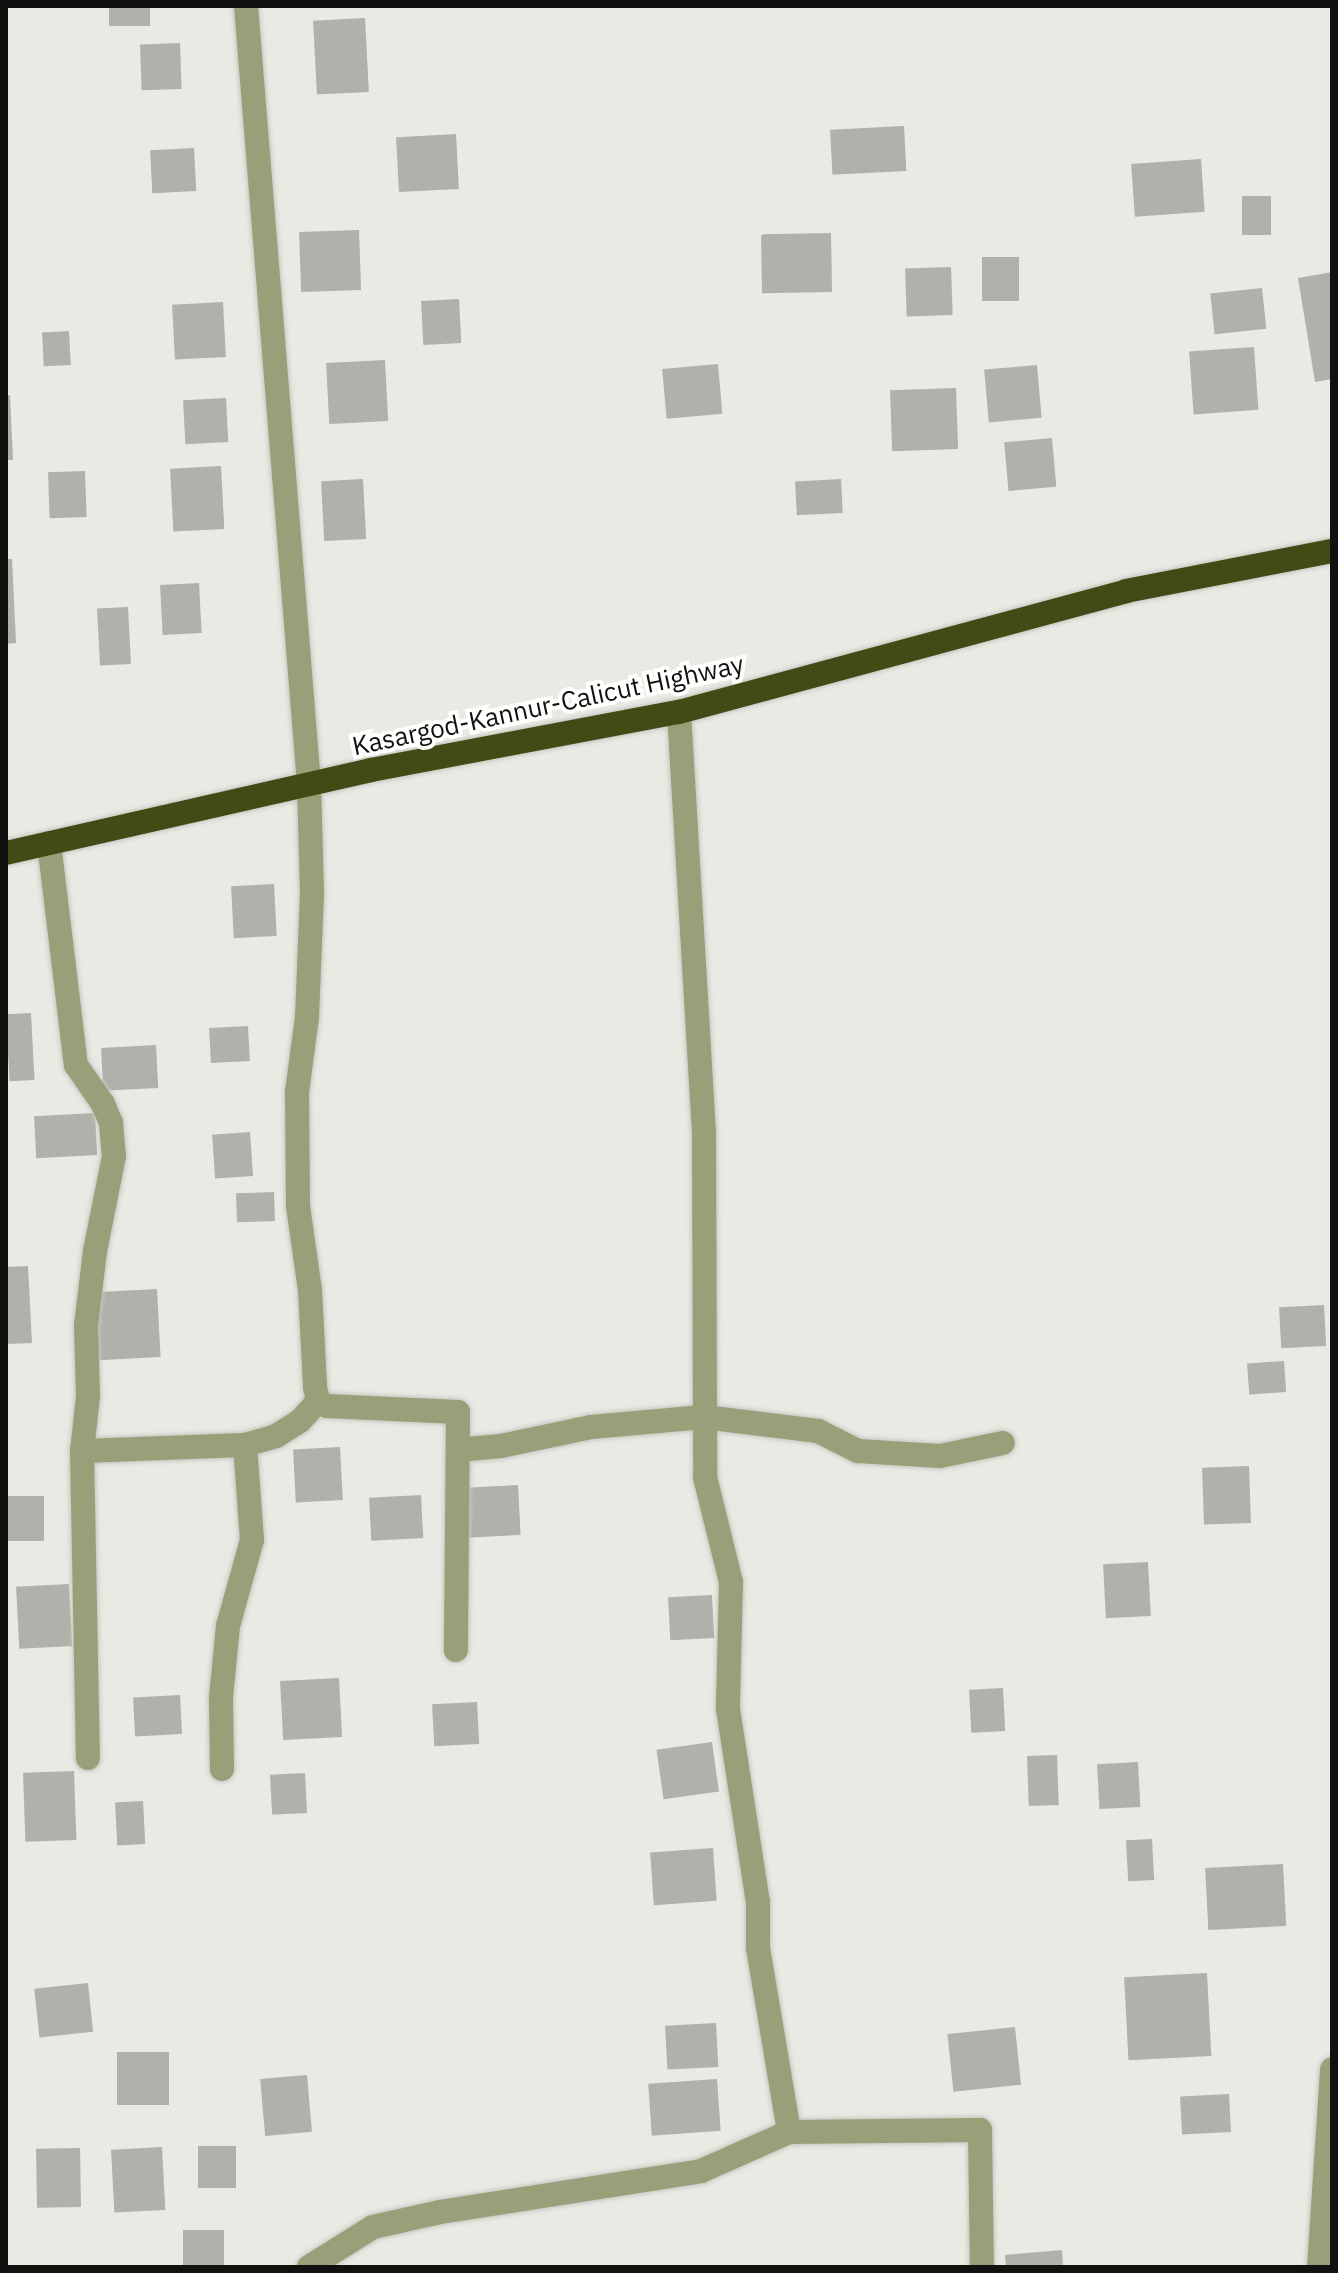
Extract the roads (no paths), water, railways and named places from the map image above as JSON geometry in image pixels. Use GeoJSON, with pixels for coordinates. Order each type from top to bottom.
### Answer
{"type":"FeatureCollection","features":[{"type":"Feature","properties":{"kind":"highway","name":"Kasargod-Kannur-Calicut Highway"},"geometry":{"type":"LineString","coordinates":[[6,853],[309,784],[679,712],[1126,591],[1332,551]]}},
{"type":"Feature","properties":{"kind":"street"},"geometry":{"type":"LineString","coordinates":[[82,1451],[245,1445],[276,1436],[300,1421],[318,1401],[310,1290],[298,1206],[297,1092],[307,1017],[312,893],[309,784],[246,6]]}},
{"type":"Feature","properties":{"kind":"street"},"geometry":{"type":"LineString","coordinates":[[679,712],[704,1131],[705,1477],[731,1582],[728,1709],[754,1874],[758,1948],[789,2132]]}},
{"type":"Feature","properties":{"kind":"street"},"geometry":{"type":"LineString","coordinates":[[49,843],[76,1065],[103,1104],[111,1123],[114,1156],[90,1283],[86,1325],[88,1396],[82,1451],[88,1758]]}},
{"type":"Feature","properties":{"kind":"street"},"geometry":{"type":"LineString","coordinates":[[318,1401],[327,1406],[458,1412],[456,1650]]}},
{"type":"Feature","properties":{"kind":"street"},"geometry":{"type":"LineString","coordinates":[[458,1450],[501,1446],[591,1427],[704,1417],[818,1431],[858,1451],[940,1456],[1003,1443]]}},
{"type":"Feature","properties":{"kind":"street"},"geometry":{"type":"LineString","coordinates":[[222,1769],[221,1698],[228,1626],[252,1540],[245,1445]]}},
{"type":"Feature","properties":{"kind":"street"},"geometry":{"type":"LineString","coordinates":[[1319,2267],[1332,2069]]}},
{"type":"Feature","properties":{"kind":"street"},"geometry":{"type":"LineString","coordinates":[[309,2267],[373,2227],[440,2212],[701,2171],[789,2132],[980,2130],[982,2267]]}}]}
